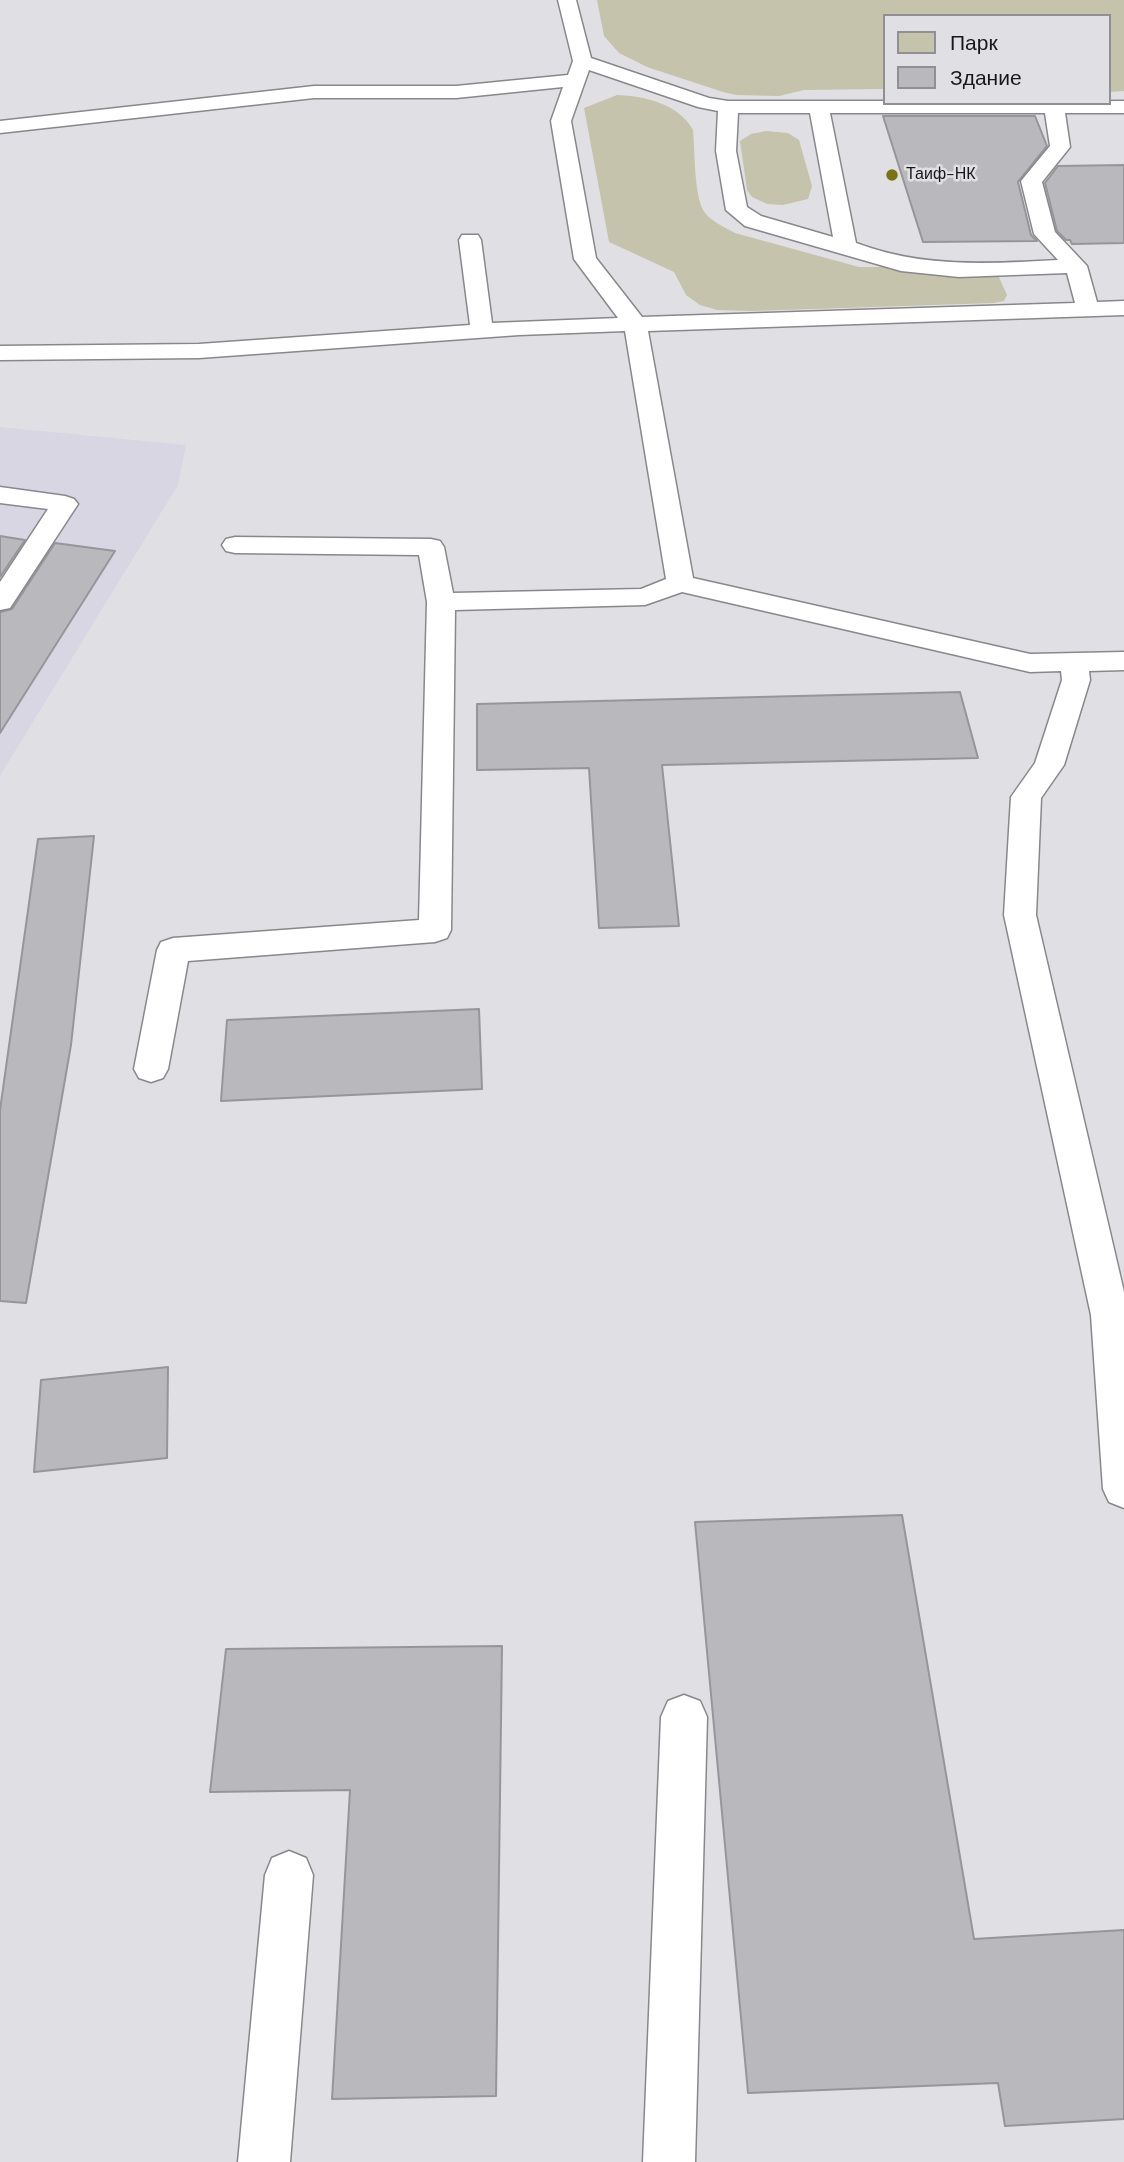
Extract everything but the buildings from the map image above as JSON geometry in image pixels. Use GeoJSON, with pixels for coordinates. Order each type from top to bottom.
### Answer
{"type":"FeatureCollection","features":[{"type":"Feature","properties":{"kind":"lane"},"geometry":{"type":"LineString","coordinates":[[566,0],[578,70],[561,121],[585,259],[635,324],[680,583]]}},
{"type":"Feature","properties":{"kind":"lane"},"geometry":{"type":"LineString","coordinates":[[0,127],[314,92],[456,92],[578,70],[728,107],[1124,107]]}},
{"type":"Feature","properties":{"kind":"lane"},"geometry":{"type":"LineString","coordinates":[[819,106],[846,247]]}},
{"type":"Feature","properties":{"kind":"lane"},"geometry":{"type":"LineString","coordinates":[[728,107],[726,151],[737,210],[752,220],[846,247],[889,264],[947,270],[1076,266]]}},
{"type":"Feature","properties":{"kind":"lane"},"geometry":{"type":"LineString","coordinates":[[1054,107],[1060,147],[1031,181],[1045,234],[1076,266],[1088,309]]}},
{"type":"Feature","properties":{"kind":"lane"},"geometry":{"type":"LineString","coordinates":[[470,240],[482,331]]}},
{"type":"Feature","properties":{"kind":"lane"},"geometry":{"type":"LineString","coordinates":[[0,353],[199,351],[482,331],[1124,308]]}},
{"type":"Feature","properties":{"kind":"lane"},"geometry":{"type":"LineString","coordinates":[[0,495],[65,505],[0,602]]}},
{"type":"Feature","properties":{"kind":"lane"},"geometry":{"type":"LineString","coordinates":[[151,1069],[173,950],[435,930],[441,602],[430,547],[235,545]]}},
{"type":"Feature","properties":{"kind":"lane"},"geometry":{"type":"LineString","coordinates":[[441,602],[645,597],[680,583],[1030,663],[1124,661]]}},
{"type":"Feature","properties":{"kind":"lane"},"geometry":{"type":"LineString","coordinates":[[1074,662],[1076,680],[1048,765],[1026,797],[1020,915],[1110,1315],[1124,1489]]}},
{"type":"Feature","properties":{"kind":"lane"},"geometry":{"type":"LineString","coordinates":[[669,2162],[684,1717]]}},
{"type":"Feature","properties":{"kind":"lane"},"geometry":{"type":"LineString","coordinates":[[264,2162],[289,1875]]}},
{"type":"Feature","properties":{"kind":"shaded area"},"geometry":{"type":"Polygon","coordinates":[[[0,427],[186,445],[178,485],[0,776],[0,427]]]}},
{"type":"Feature","properties":{"kind":"green space"},"geometry":{"type":"Polygon","coordinates":[[[597,0],[1124,0],[1124,91],[1110,92],[1110,14],[883,14],[883,89],[804,90],[779,96],[736,95],[647,67],[619,53],[604,36],[597,0]]]}},
{"type":"Feature","properties":{"kind":"green space"},"geometry":{"type":"Polygon","coordinates":[[[617,95],[660,103],[687,121],[693,130],[696,182],[703,210],[709,217],[735,233],[859,267],[973,267],[998,275],[1007,295],[1004,301],[752,311],[717,310],[700,305],[686,295],[674,272],[609,242],[584,108],[617,95]]]}},
{"type":"Feature","properties":{"kind":"green space"},"geometry":{"type":"Polygon","coordinates":[[[766,131],[788,133],[799,140],[812,186],[808,199],[783,205],[767,204],[752,197],[747,190],[740,141],[751,134],[766,131]]]}},
{"type":"Feature","properties":{"kind":"place","name":"Таиф-НК"},"geometry":{"type":"Point","coordinates":[892,175]}}]}
